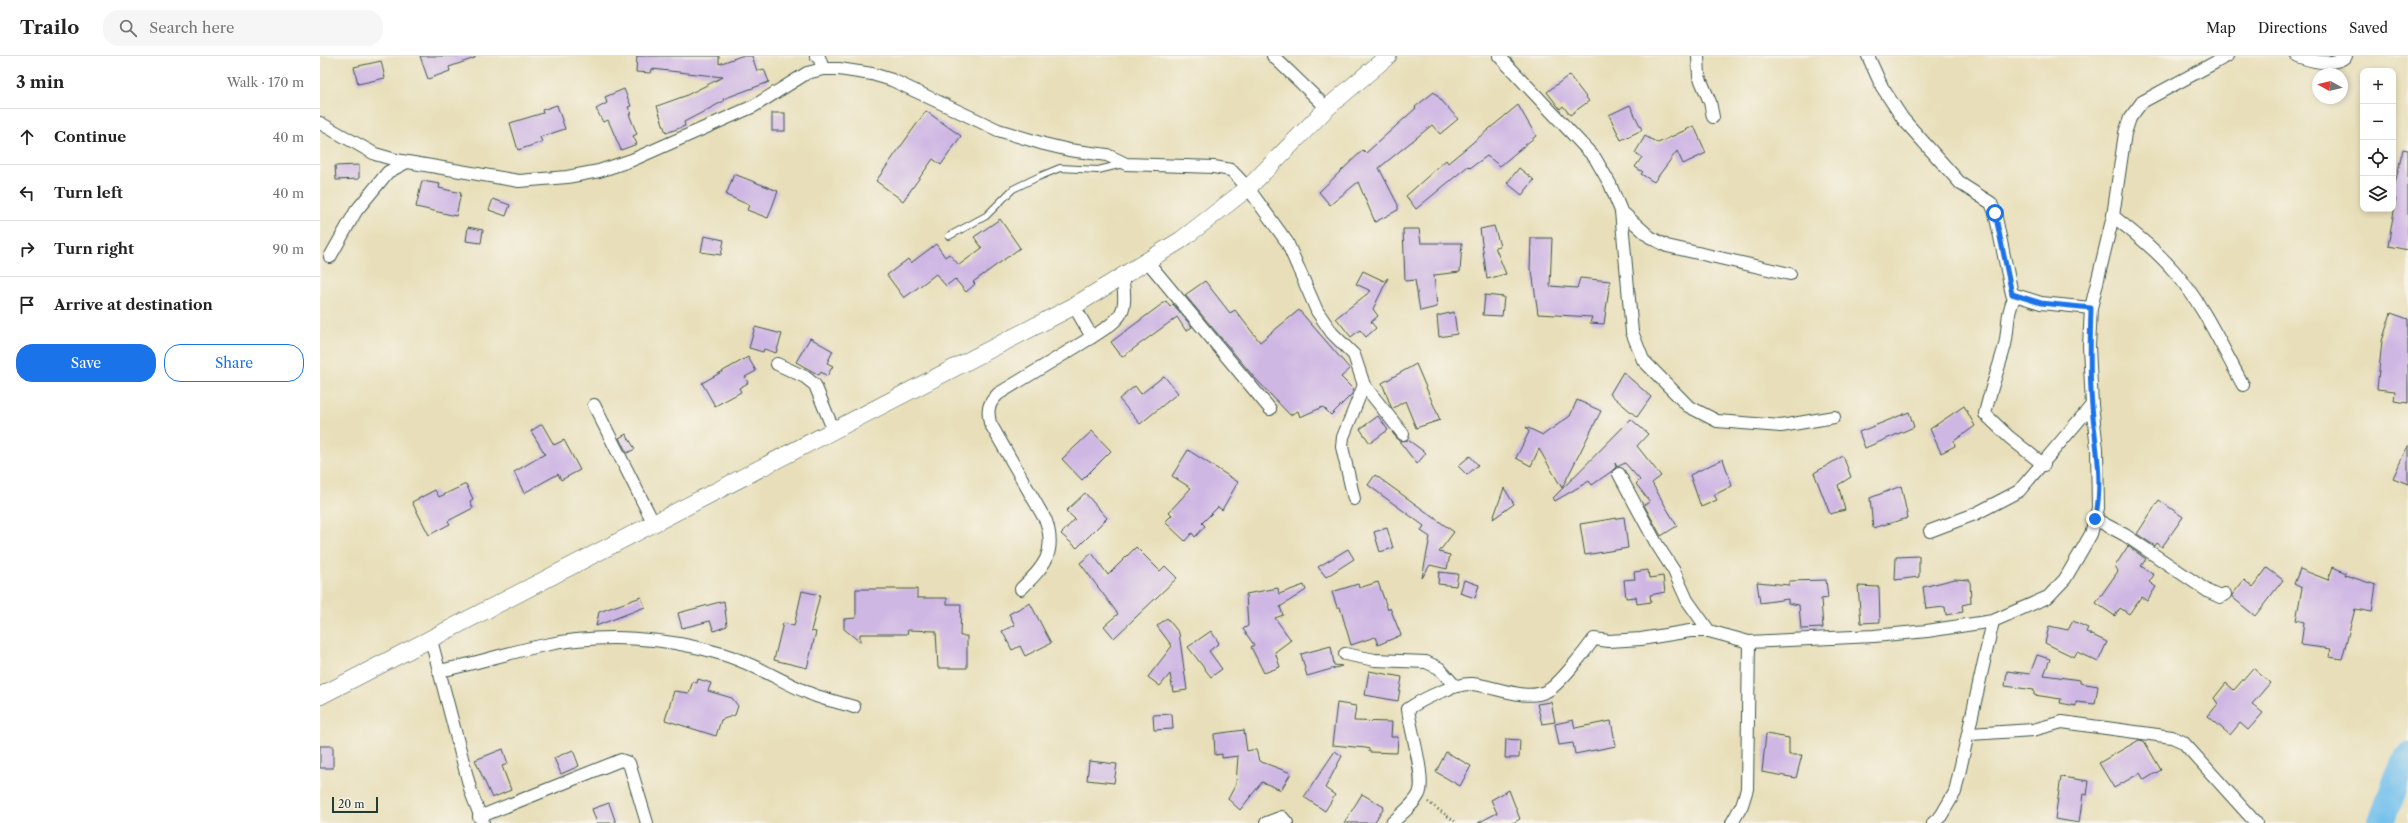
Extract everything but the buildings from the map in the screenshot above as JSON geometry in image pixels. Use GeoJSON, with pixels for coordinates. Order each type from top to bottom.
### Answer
{"type":"FeatureCollection","features":[{"type":"Feature","properties":{"kind":"main road"},"geometry":{"type":"LineString","coordinates":[[320,696],[654,524],[833,429],[1074,306],[1181,240],[1248,188],[1327,108],[1388,56]]}},
{"type":"Feature","properties":{"kind":"street"},"geometry":{"type":"LineString","coordinates":[[816,56],[819,58],[823,69]]}},
{"type":"Feature","properties":{"kind":"street"},"geometry":{"type":"LineString","coordinates":[[1273,56],[1327,108]]}},
{"type":"Feature","properties":{"kind":"street"},"geometry":{"type":"LineString","coordinates":[[1499,56],[1595,158],[1610,184],[1621,211],[1632,332],[1643,360],[1688,406],[1717,421],[1781,426],[1834,417]]}},
{"type":"Feature","properties":{"kind":"street"},"geometry":{"type":"LineString","coordinates":[[1698,56],[1699,76],[1710,102],[1713,117]]}},
{"type":"Feature","properties":{"kind":"street"},"geometry":{"type":"LineString","coordinates":[[1868,56],[1882,87],[1912,130],[1961,184],[1991,203],[1995,213],[2009,288],[2016,296],[2041,303],[2091,308]]}},
{"type":"Feature","properties":{"kind":"street"},"geometry":{"type":"LineString","coordinates":[[1392,823],[1418,795],[1421,775],[1408,709],[1454,685],[1472,684],[1528,694],[1547,691],[1576,662],[1594,639],[1609,641],[1641,639],[1672,632],[1709,631],[1749,642],[1874,636],[1927,631],[1993,621],[2048,597],[2065,579],[2091,534],[2095,519],[2099,483],[2092,405],[2090,346],[2091,308],[2113,216],[2125,133],[2130,118],[2142,102],[2226,56]]}},
{"type":"Feature","properties":{"kind":"street"},"geometry":{"type":"LineString","coordinates":[[2297,56],[2325,62],[2342,60],[2346,56]]}},
{"type":"Feature","properties":{"kind":"street"},"geometry":{"type":"LineString","coordinates":[[320,123],[375,154],[407,162],[519,181],[599,171],[632,160],[754,106],[807,73],[823,69],[839,69],[872,74],[892,80],[998,130],[1069,150],[1107,155],[1126,164],[1214,167],[1231,170],[1248,188],[1287,242],[1317,311],[1332,333],[1354,355],[1364,385],[1403,434]]}},
{"type":"Feature","properties":{"kind":"street"},"geometry":{"type":"LineString","coordinates":[[330,257],[356,211],[388,172],[407,162]]}},
{"type":"Feature","properties":{"kind":"street"},"geometry":{"type":"LineString","coordinates":[[1621,211],[1650,237],[1667,246],[1790,274]]}},
{"type":"Feature","properties":{"kind":"street"},"geometry":{"type":"LineString","coordinates":[[2113,216],[2151,247],[2174,271],[2196,300],[2243,385]]}},
{"type":"Feature","properties":{"kind":"street"},"geometry":{"type":"LineString","coordinates":[[1147,261],[1270,409]]}},
{"type":"Feature","properties":{"kind":"street"},"geometry":{"type":"LineString","coordinates":[[1021,589],[1042,568],[1048,558],[1050,533],[1046,522],[990,423],[987,412],[990,402],[998,394],[1114,323],[1123,312],[1126,299],[1122,276]]}},
{"type":"Feature","properties":{"kind":"street"},"geometry":{"type":"LineString","coordinates":[[2016,296],[2008,310],[2005,345],[1992,382],[1985,414],[2013,441],[2044,464]]}},
{"type":"Feature","properties":{"kind":"street"},"geometry":{"type":"LineString","coordinates":[[1074,306],[1092,337]]}},
{"type":"Feature","properties":{"kind":"street"},"geometry":{"type":"LineString","coordinates":[[777,364],[805,377],[815,385],[833,429]]}},
{"type":"Feature","properties":{"kind":"street"},"geometry":{"type":"LineString","coordinates":[[1354,499],[1342,448],[1343,437],[1364,385]]}},
{"type":"Feature","properties":{"kind":"street"},"geometry":{"type":"LineString","coordinates":[[594,405],[654,524]]}},
{"type":"Feature","properties":{"kind":"street"},"geometry":{"type":"LineString","coordinates":[[1930,531],[1969,517],[2019,491],[2044,464],[2092,405]]}},
{"type":"Feature","properties":{"kind":"street"},"geometry":{"type":"LineString","coordinates":[[1618,474],[1656,543],[1674,571],[1687,600],[1709,631]]}},
{"type":"Feature","properties":{"kind":"street"},"geometry":{"type":"LineString","coordinates":[[2095,519],[2125,534],[2209,592],[2220,598],[2225,594]]}},
{"type":"Feature","properties":{"kind":"street"},"geometry":{"type":"LineString","coordinates":[[1933,823],[1941,816],[1955,792],[1970,734],[1993,621]]}},
{"type":"Feature","properties":{"kind":"street"},"geometry":{"type":"LineString","coordinates":[[439,671],[544,645],[580,639],[648,640],[686,645],[723,654],[775,675],[816,696],[854,707]]}},
{"type":"Feature","properties":{"kind":"street"},"geometry":{"type":"LineString","coordinates":[[431,640],[481,820],[621,760],[629,763],[647,823]]}},
{"type":"Feature","properties":{"kind":"street"},"geometry":{"type":"LineString","coordinates":[[1732,823],[1742,805],[1747,789],[1749,642]]}},
{"type":"Feature","properties":{"kind":"street"},"geometry":{"type":"LineString","coordinates":[[1345,654],[1375,660],[1426,662],[1439,668],[1454,685]]}},
{"type":"Feature","properties":{"kind":"street"},"geometry":{"type":"LineString","coordinates":[[1970,734],[2033,730],[2062,722],[2172,737],[2183,742],[2256,823]]}},
{"type":"Feature","properties":{"kind":"street"},"geometry":{"type":"LineString","coordinates":[[1266,823],[1282,817],[1287,823]]}},
{"type":"Feature","properties":{"kind":"lane"},"geometry":{"type":"LineString","coordinates":[[949,236],[986,216],[1013,190],[1060,168],[1098,170],[1126,164]]}},
{"type":"Feature","properties":{"kind":"path"},"geometry":{"type":"LineString","coordinates":[[1418,795],[1457,823]]}},
{"type":"Feature","properties":{"kind":"waterway"},"geometry":{"type":"LineString","coordinates":[[2381,823],[2403,763],[2408,756]]}},
{"type":"Feature","properties":{"kind":"route"},"geometry":{"type":"LineString","coordinates":[[1995,213],[2009,288],[2012,294],[2041,303],[2091,308],[2090,346],[2092,405],[2099,483],[2098,508],[2095,519]]}}]}
